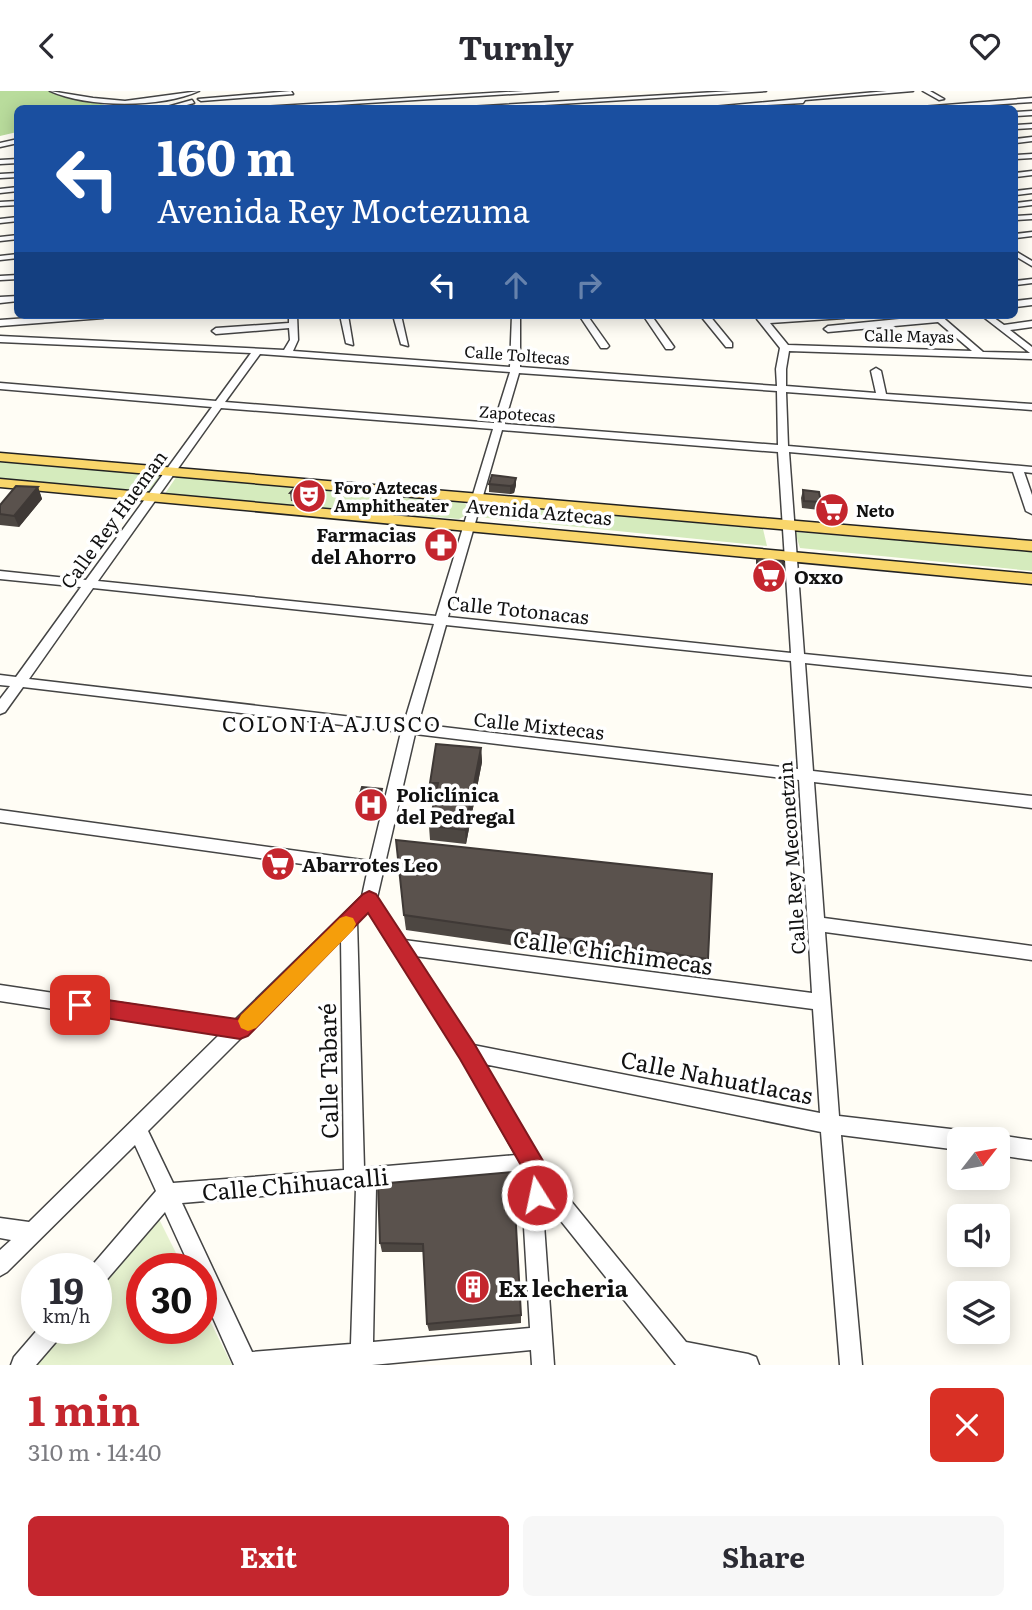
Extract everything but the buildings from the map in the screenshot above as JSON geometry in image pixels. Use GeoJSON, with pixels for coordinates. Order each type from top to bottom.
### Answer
{"type":"FeatureCollection","features":[{"type":"Feature","properties":{"kind":"main road","name":"Avenida Aztecas"},"geometry":{"type":"LineString","coordinates":[[0,457],[1032,546]]}},
{"type":"Feature","properties":{"kind":"main road","name":"Avenida Aztecas"},"geometry":{"type":"LineString","coordinates":[[0,483],[1032,579]]}},
{"type":"Feature","properties":{"kind":"street"},"geometry":{"type":"LineString","coordinates":[[53,91],[119,104],[141,103],[196,91]]}},
{"type":"Feature","properties":{"kind":"street"},"geometry":{"type":"LineString","coordinates":[[178,105],[240,91]]}},
{"type":"Feature","properties":{"kind":"street"},"geometry":{"type":"LineString","coordinates":[[201,99],[555,91]]}},
{"type":"Feature","properties":{"kind":"street"},"geometry":{"type":"LineString","coordinates":[[630,91],[634,97],[631,100],[632,105]]}},
{"type":"Feature","properties":{"kind":"street"},"geometry":{"type":"LineString","coordinates":[[527,105],[763,91]]}},
{"type":"Feature","properties":{"kind":"street"},"geometry":{"type":"LineString","coordinates":[[788,91],[808,105]]}},
{"type":"Feature","properties":{"kind":"street"},"geometry":{"type":"LineString","coordinates":[[751,105],[908,91],[917,97]]}},
{"type":"Feature","properties":{"kind":"street"},"geometry":{"type":"LineString","coordinates":[[926,91],[941,99]]}},
{"type":"Feature","properties":{"kind":"street"},"geometry":{"type":"LineString","coordinates":[[1024,91],[1032,97]]}},
{"type":"Feature","properties":{"kind":"street"},"geometry":{"type":"LineString","coordinates":[[725,93],[740,105]]}},
{"type":"Feature","properties":{"kind":"street"},"geometry":{"type":"LineString","coordinates":[[256,105],[321,96]]}},
{"type":"Feature","properties":{"kind":"street"},"geometry":{"type":"LineString","coordinates":[[943,105],[1032,97]]}},
{"type":"Feature","properties":{"kind":"street"},"geometry":{"type":"LineString","coordinates":[[0,323],[33,319]]}},
{"type":"Feature","properties":{"kind":"street"},"geometry":{"type":"LineString","coordinates":[[37,339],[45,332],[49,319]]}},
{"type":"Feature","properties":{"kind":"street"},"geometry":{"type":"LineString","coordinates":[[345,319],[350,343]]}},
{"type":"Feature","properties":{"kind":"street"},"geometry":{"type":"LineString","coordinates":[[398,319],[405,344]]}},
{"type":"Feature","properties":{"kind":"street"},"geometry":{"type":"LineString","coordinates":[[0,1265],[349,922],[369,899],[409,730],[515,370],[516,319]]}},
{"type":"Feature","properties":{"kind":"street"},"geometry":{"type":"LineString","coordinates":[[586,319],[604,346]]}},
{"type":"Feature","properties":{"kind":"street"},"geometry":{"type":"LineString","coordinates":[[650,319],[669,347]]}},
{"type":"Feature","properties":{"kind":"street"},"geometry":{"type":"LineString","coordinates":[[707,319],[729,345]]}},
{"type":"Feature","properties":{"kind":"street"},"geometry":{"type":"LineString","coordinates":[[762,319],[785,348]]}},
{"type":"Feature","properties":{"kind":"street"},"geometry":{"type":"LineString","coordinates":[[828,329],[900,319]]}},
{"type":"Feature","properties":{"kind":"street"},"geometry":{"type":"LineString","coordinates":[[939,319],[979,353]]}},
{"type":"Feature","properties":{"kind":"street"},"geometry":{"type":"LineString","coordinates":[[990,319],[1031,351]]}},
{"type":"Feature","properties":{"kind":"street"},"geometry":{"type":"LineString","coordinates":[[216,331],[293,320],[294,340],[287,353]]}},
{"type":"Feature","properties":{"kind":"street"},"geometry":{"type":"LineString","coordinates":[[1002,328],[1032,324]]}},
{"type":"Feature","properties":{"kind":"street","name":"Calle Toltecas"},"geometry":{"type":"LineString","coordinates":[[0,339],[257,351],[1032,407]]}},
{"type":"Feature","properties":{"kind":"street","name":"Calle Mayas"},"geometry":{"type":"LineString","coordinates":[[785,348],[979,353],[1031,351]]}},
{"type":"Feature","properties":{"kind":"street","name":"Calle Rey Meconetzin"},"geometry":{"type":"LineString","coordinates":[[785,348],[781,388],[790,556],[830,1124],[851,1365]]}},
{"type":"Feature","properties":{"kind":"street","name":"Calle Rey Hueman"},"geometry":{"type":"LineString","coordinates":[[0,709],[257,351]]}},
{"type":"Feature","properties":{"kind":"street"},"geometry":{"type":"LineString","coordinates":[[876,371],[881,395]]}},
{"type":"Feature","properties":{"kind":"street","name":"Zapotecas"},"geometry":{"type":"LineString","coordinates":[[0,386],[498,428],[783,447],[1032,470]]}},
{"type":"Feature","properties":{"kind":"street"},"geometry":{"type":"LineString","coordinates":[[1017,468],[1032,511]]}},
{"type":"Feature","properties":{"kind":"street","name":"Calle Totonacas"},"geometry":{"type":"LineString","coordinates":[[0,575],[1032,682]]}},
{"type":"Feature","properties":{"kind":"street","name":"Calle Mixtecas"},"geometry":{"type":"LineString","coordinates":[[0,680],[1032,803]]}},
{"type":"Feature","properties":{"kind":"street"},"geometry":{"type":"LineString","coordinates":[[0,816],[377,868]]}},
{"type":"Feature","properties":{"kind":"street"},"geometry":{"type":"LineString","coordinates":[[369,899],[467,1052],[537,1172],[684,1359],[748,1365]]}},
{"type":"Feature","properties":{"kind":"street","name":"Calle Tabaré"},"geometry":{"type":"LineString","coordinates":[[349,922],[360,1178],[361,1360]]}},
{"type":"Feature","properties":{"kind":"street"},"geometry":{"type":"LineString","coordinates":[[816,924],[1032,953]]}},
{"type":"Feature","properties":{"kind":"street","name":"Calle Chichimecas"},"geometry":{"type":"LineString","coordinates":[[398,946],[822,1002]]}},
{"type":"Feature","properties":{"kind":"street"},"geometry":{"type":"LineString","coordinates":[[0,993],[240,1029]]}},
{"type":"Feature","properties":{"kind":"street","name":"Calle Nahuatlacas"},"geometry":{"type":"LineString","coordinates":[[467,1052],[830,1124],[947,1139]]}},
{"type":"Feature","properties":{"kind":"street"},"geometry":{"type":"LineString","coordinates":[[138,1130],[246,1365],[361,1360],[540,1338]]}},
{"type":"Feature","properties":{"kind":"street"},"geometry":{"type":"LineString","coordinates":[[1010,1147],[1032,1150]]}},
{"type":"Feature","properties":{"kind":"street"},"geometry":{"type":"LineString","coordinates":[[537,1172],[533,1210],[542,1365]]}},
{"type":"Feature","properties":{"kind":"street","name":"Calle Chihuacalli"},"geometry":{"type":"LineString","coordinates":[[167,1194],[360,1178],[537,1172]]}},
{"type":"Feature","properties":{"kind":"street"},"geometry":{"type":"LineString","coordinates":[[112,1258],[167,1194]]}},
{"type":"Feature","properties":{"kind":"street"},"geometry":{"type":"LineString","coordinates":[[0,1228],[32,1233]]}},
{"type":"Feature","properties":{"kind":"street"},"geometry":{"type":"LineString","coordinates":[[22,1365],[40,1344]]}},
{"type":"Feature","properties":{"kind":"green space"},"geometry":{"type":"Polygon","coordinates":[[[0,91],[48,91],[105,105],[14,105],[14,133],[0,136],[0,91]]]}},
{"type":"Feature","properties":{"kind":"green space"},"geometry":{"type":"Polygon","coordinates":[[[0,460],[163,475],[148,494],[0,479],[0,460]]]}},
{"type":"Feature","properties":{"kind":"green space"},"geometry":{"type":"Polygon","coordinates":[[[177,476],[463,502],[473,511],[459,519],[164,495],[177,476]]]}},
{"type":"Feature","properties":{"kind":"green space"},"geometry":{"type":"Polygon","coordinates":[[[477,503],[763,529],[767,546],[477,517],[474,511],[477,503]]]}},
{"type":"Feature","properties":{"kind":"green space"},"geometry":{"type":"Polygon","coordinates":[[[795,532],[1032,551],[1032,571],[800,548],[795,532]]]}},
{"type":"Feature","properties":{"kind":"green space"},"geometry":{"type":"Polygon","coordinates":[[[156,1213],[176,1253],[126,1253],[126,1344],[217,1344],[217,1335],[232,1365],[24,1365],[42,1344],[112,1344],[112,1264],[156,1213]]]}},
{"type":"Feature","properties":{"kind":"slow traffic"},"geometry":{"type":"LineString","coordinates":[[248,1021],[346,924]]}},
{"type":"Feature","properties":{"kind":"place","name":"Foro Aztecas Amphitheater"},"geometry":{"type":"Point","coordinates":[309,496]}},
{"type":"Feature","properties":{"kind":"place","name":"Neto"},"geometry":{"type":"Point","coordinates":[832,510]}},
{"type":"Feature","properties":{"kind":"place","name":"Farmacias del Ahorro"},"geometry":{"type":"Point","coordinates":[441,545]}},
{"type":"Feature","properties":{"kind":"place","name":"Oxxo"},"geometry":{"type":"Point","coordinates":[769,576]}},
{"type":"Feature","properties":{"kind":"place","name":"Policlínica del Pedregal"},"geometry":{"type":"Point","coordinates":[371,805]}},
{"type":"Feature","properties":{"kind":"place","name":"Abarrotes Leo"},"geometry":{"type":"Point","coordinates":[278,864]}},
{"type":"Feature","properties":{"kind":"place","name":"Ex lecheria"},"geometry":{"type":"Point","coordinates":[473,1287]}},
{"type":"Feature","properties":{"kind":"district","name":"COLONIA AJUSCO"},"geometry":{"type":"Point","coordinates":[332,722]}},
{"type":"Feature","properties":{"kind":"route"},"geometry":{"type":"LineString","coordinates":[[80,1005],[240,1029],[369,899],[467,1052],[541,1179],[537,1195]]}}]}
